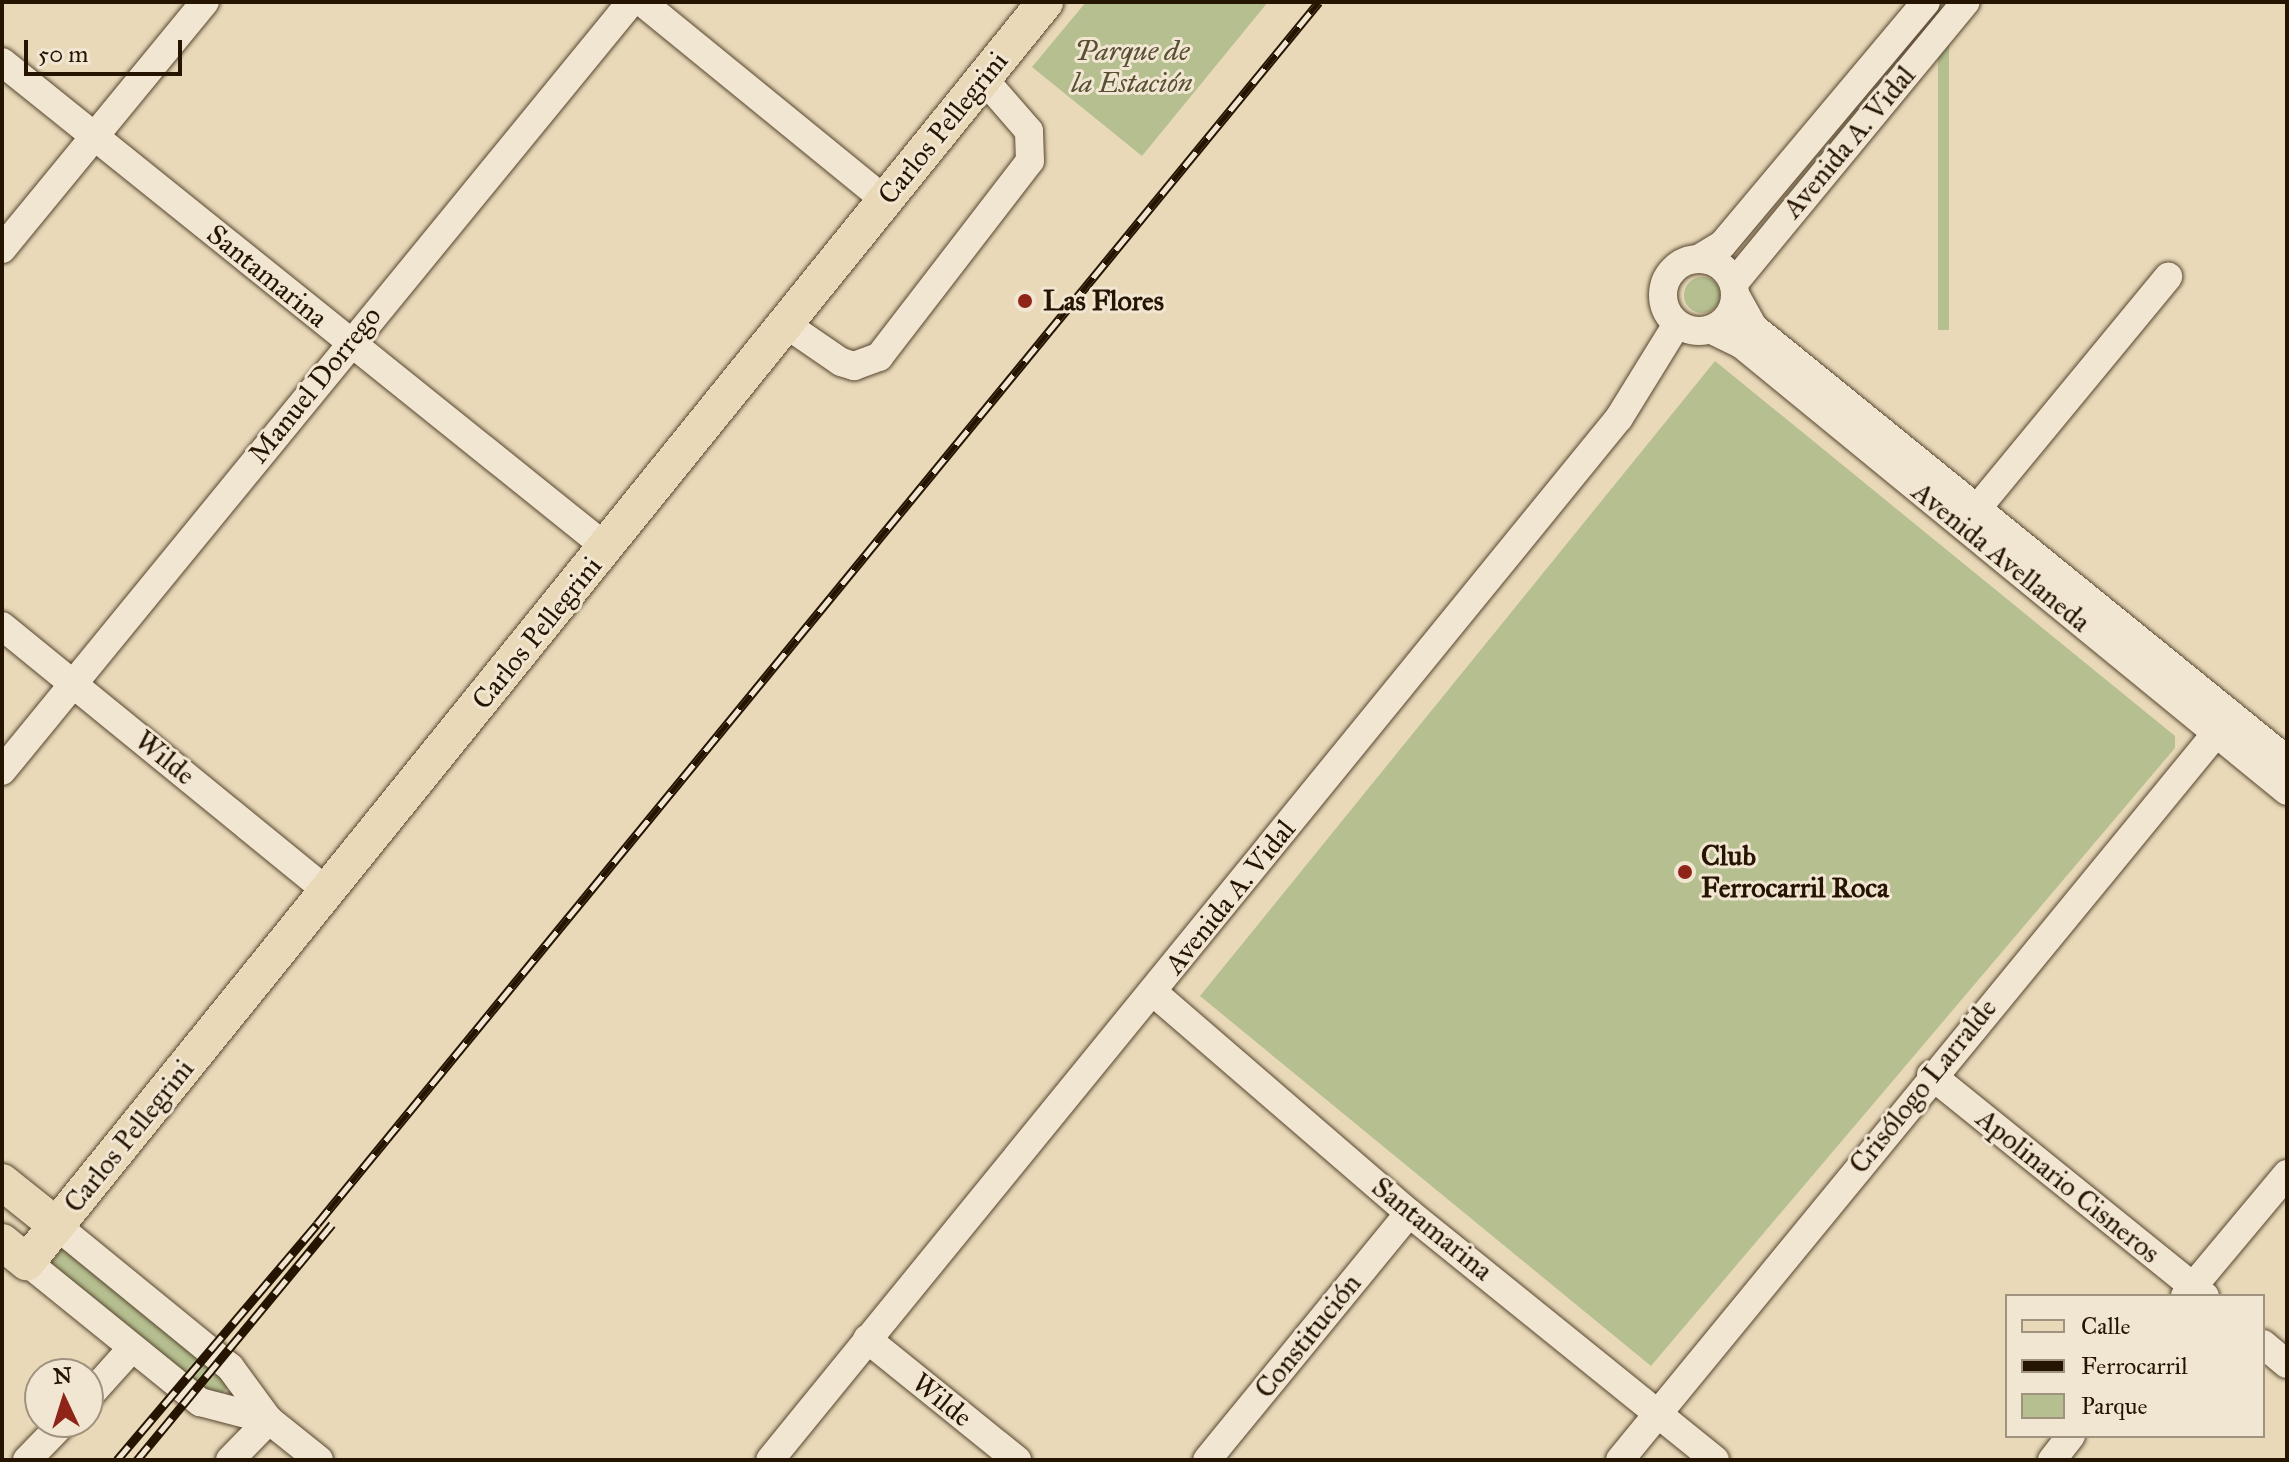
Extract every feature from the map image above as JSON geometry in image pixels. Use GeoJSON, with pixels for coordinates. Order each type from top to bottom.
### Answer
{"type":"FeatureCollection","features":[{"type":"Feature","properties":{"kind":"main road","name":"Carlos Pellegrini"},"geometry":{"type":"LineString","coordinates":[[14,1252],[57,1226],[1045,2]]}},
{"type":"Feature","properties":{"kind":"main road"},"geometry":{"type":"LineString","coordinates":[[2,1182],[57,1226]]}},
{"type":"Feature","properties":{"kind":"street"},"geometry":{"type":"LineString","coordinates":[[2,249],[205,2]]}},
{"type":"Feature","properties":{"kind":"street","name":"Manuel Dorrego"},"geometry":{"type":"LineString","coordinates":[[2,771],[631,2]]}},
{"type":"Feature","properties":{"kind":"street"},"geometry":{"type":"LineString","coordinates":[[642,2],[885,200]]}},
{"type":"Feature","properties":{"kind":"street","name":"Avenida A. Vidal"},"geometry":{"type":"LineString","coordinates":[[1700,258],[1722,245],[1926,2]]}},
{"type":"Feature","properties":{"kind":"street","name":"Avenida A. Vidal"},"geometry":{"type":"LineString","coordinates":[[1735,290],[1966,2]]}},
{"type":"Feature","properties":{"kind":"street","name":"Santamarina"},"geometry":{"type":"LineString","coordinates":[[2,62],[607,548]]}},
{"type":"Feature","properties":{"kind":"street"},"geometry":{"type":"LineString","coordinates":[[787,325],[841,362],[854,366],[879,357],[1030,161],[1029,131],[983,78]]}},
{"type":"Feature","properties":{"kind":"street"},"geometry":{"type":"LineString","coordinates":[[1700,258],[1721,266],[1735,290],[1729,316],[1712,330],[1687,330],[1677,324],[1664,305],[1665,283],[1679,265],[1700,258]]}},
{"type":"Feature","properties":{"kind":"street"},"geometry":{"type":"LineString","coordinates":[[1970,517],[2168,277]]}},
{"type":"Feature","properties":{"kind":"street","name":"Avenida Avellaneda"},"geometry":{"type":"LineString","coordinates":[[1735,290],[1753,327],[1970,517],[2224,724],[2287,791]]}},
{"type":"Feature","properties":{"kind":"street","name":"Avenida A. Vidal"},"geometry":{"type":"LineString","coordinates":[[770,1460],[1619,418],[1677,324]]}},
{"type":"Feature","properties":{"kind":"street","name":"Avenida Avellaneda"},"geometry":{"type":"LineString","coordinates":[[1712,330],[1741,344],[1970,517]]}},
{"type":"Feature","properties":{"kind":"street","name":"Wilde"},"geometry":{"type":"LineString","coordinates":[[2,626],[327,891]]}},
{"type":"Feature","properties":{"kind":"street","name":"Avenida Avellaneda"},"geometry":{"type":"LineString","coordinates":[[2224,724],[2287,760]]}},
{"type":"Feature","properties":{"kind":"street","name":"Crisólogo Larralde"},"geometry":{"type":"LineString","coordinates":[[1620,1460],[1931,1075],[2224,724]]}},
{"type":"Feature","properties":{"kind":"street","name":"Santamarina"},"geometry":{"type":"LineString","coordinates":[[1153,992],[1409,1213],[1715,1460]]}},
{"type":"Feature","properties":{"kind":"street","name":"Apolinario Cisneros"},"geometry":{"type":"LineString","coordinates":[[1931,1075],[2195,1293]]}},
{"type":"Feature","properties":{"kind":"street"},"geometry":{"type":"LineString","coordinates":[[2195,1293],[2287,1174]]}},
{"type":"Feature","properties":{"kind":"street","name":"Constitución"},"geometry":{"type":"LineString","coordinates":[[1207,1460],[1409,1213]]}},
{"type":"Feature","properties":{"kind":"street"},"geometry":{"type":"LineString","coordinates":[[57,1226],[230,1367],[269,1420],[319,1460]]}},
{"type":"Feature","properties":{"kind":"street"},"geometry":{"type":"LineString","coordinates":[[14,1252],[200,1402],[269,1420]]}},
{"type":"Feature","properties":{"kind":"street","name":"Wilde"},"geometry":{"type":"LineString","coordinates":[[867,1339],[1017,1460]]}},
{"type":"Feature","properties":{"kind":"street"},"geometry":{"type":"LineString","coordinates":[[2265,1346],[2287,1364]]}},
{"type":"Feature","properties":{"kind":"street"},"geometry":{"type":"LineString","coordinates":[[104,1379],[132,1348]]}},
{"type":"Feature","properties":{"kind":"street"},"geometry":{"type":"LineString","coordinates":[[230,1460],[269,1420]]}},
{"type":"Feature","properties":{"kind":"street"},"geometry":{"type":"LineString","coordinates":[[27,1460],[48,1438]]}},
{"type":"Feature","properties":{"kind":"street"},"geometry":{"type":"LineString","coordinates":[[2052,1460],[2069,1438]]}},
{"type":"Feature","properties":{"kind":"green space","name":"Parque de la Estación"},"geometry":{"type":"Polygon","coordinates":[[[1086,2],[1268,2],[1142,156],[1032,67],[1086,2]]]}},
{"type":"Feature","properties":{"kind":"green space"},"geometry":{"type":"Polygon","coordinates":[[[1938,2],[1949,2],[1949,330],[1938,330],[1938,2]]]}},
{"type":"Feature","properties":{"kind":"green space"},"geometry":{"type":"Polygon","coordinates":[[[1702,277],[1715,282],[1720,295],[1715,308],[1702,313],[1689,308],[1684,295],[1689,282],[1702,277]]]}},
{"type":"Feature","properties":{"kind":"green space","name":"Club Ferrocarril Roca"},"geometry":{"type":"Polygon","coordinates":[[[1715,361],[2175,736],[2175,748],[1651,1366],[1200,996],[1715,361]]]}},
{"type":"Feature","properties":{"kind":"green space"},"geometry":{"type":"Polygon","coordinates":[[[64,1246],[232,1382],[217,1401],[49,1265],[64,1246]]]}},
{"type":"Feature","properties":{"kind":"railway"},"geometry":{"type":"LineString","coordinates":[[117,1460],[317,1224],[1319,2]]}},
{"type":"Feature","properties":{"kind":"railway"},"geometry":{"type":"LineString","coordinates":[[137,1460],[332,1224]]}},
{"type":"Feature","properties":{"kind":"place","name":"Las Flores"},"geometry":{"type":"Point","coordinates":[1025,301]}},
{"type":"Feature","properties":{"kind":"place","name":"Club Ferrocarril Roca"},"geometry":{"type":"Point","coordinates":[1685,872]}}]}
